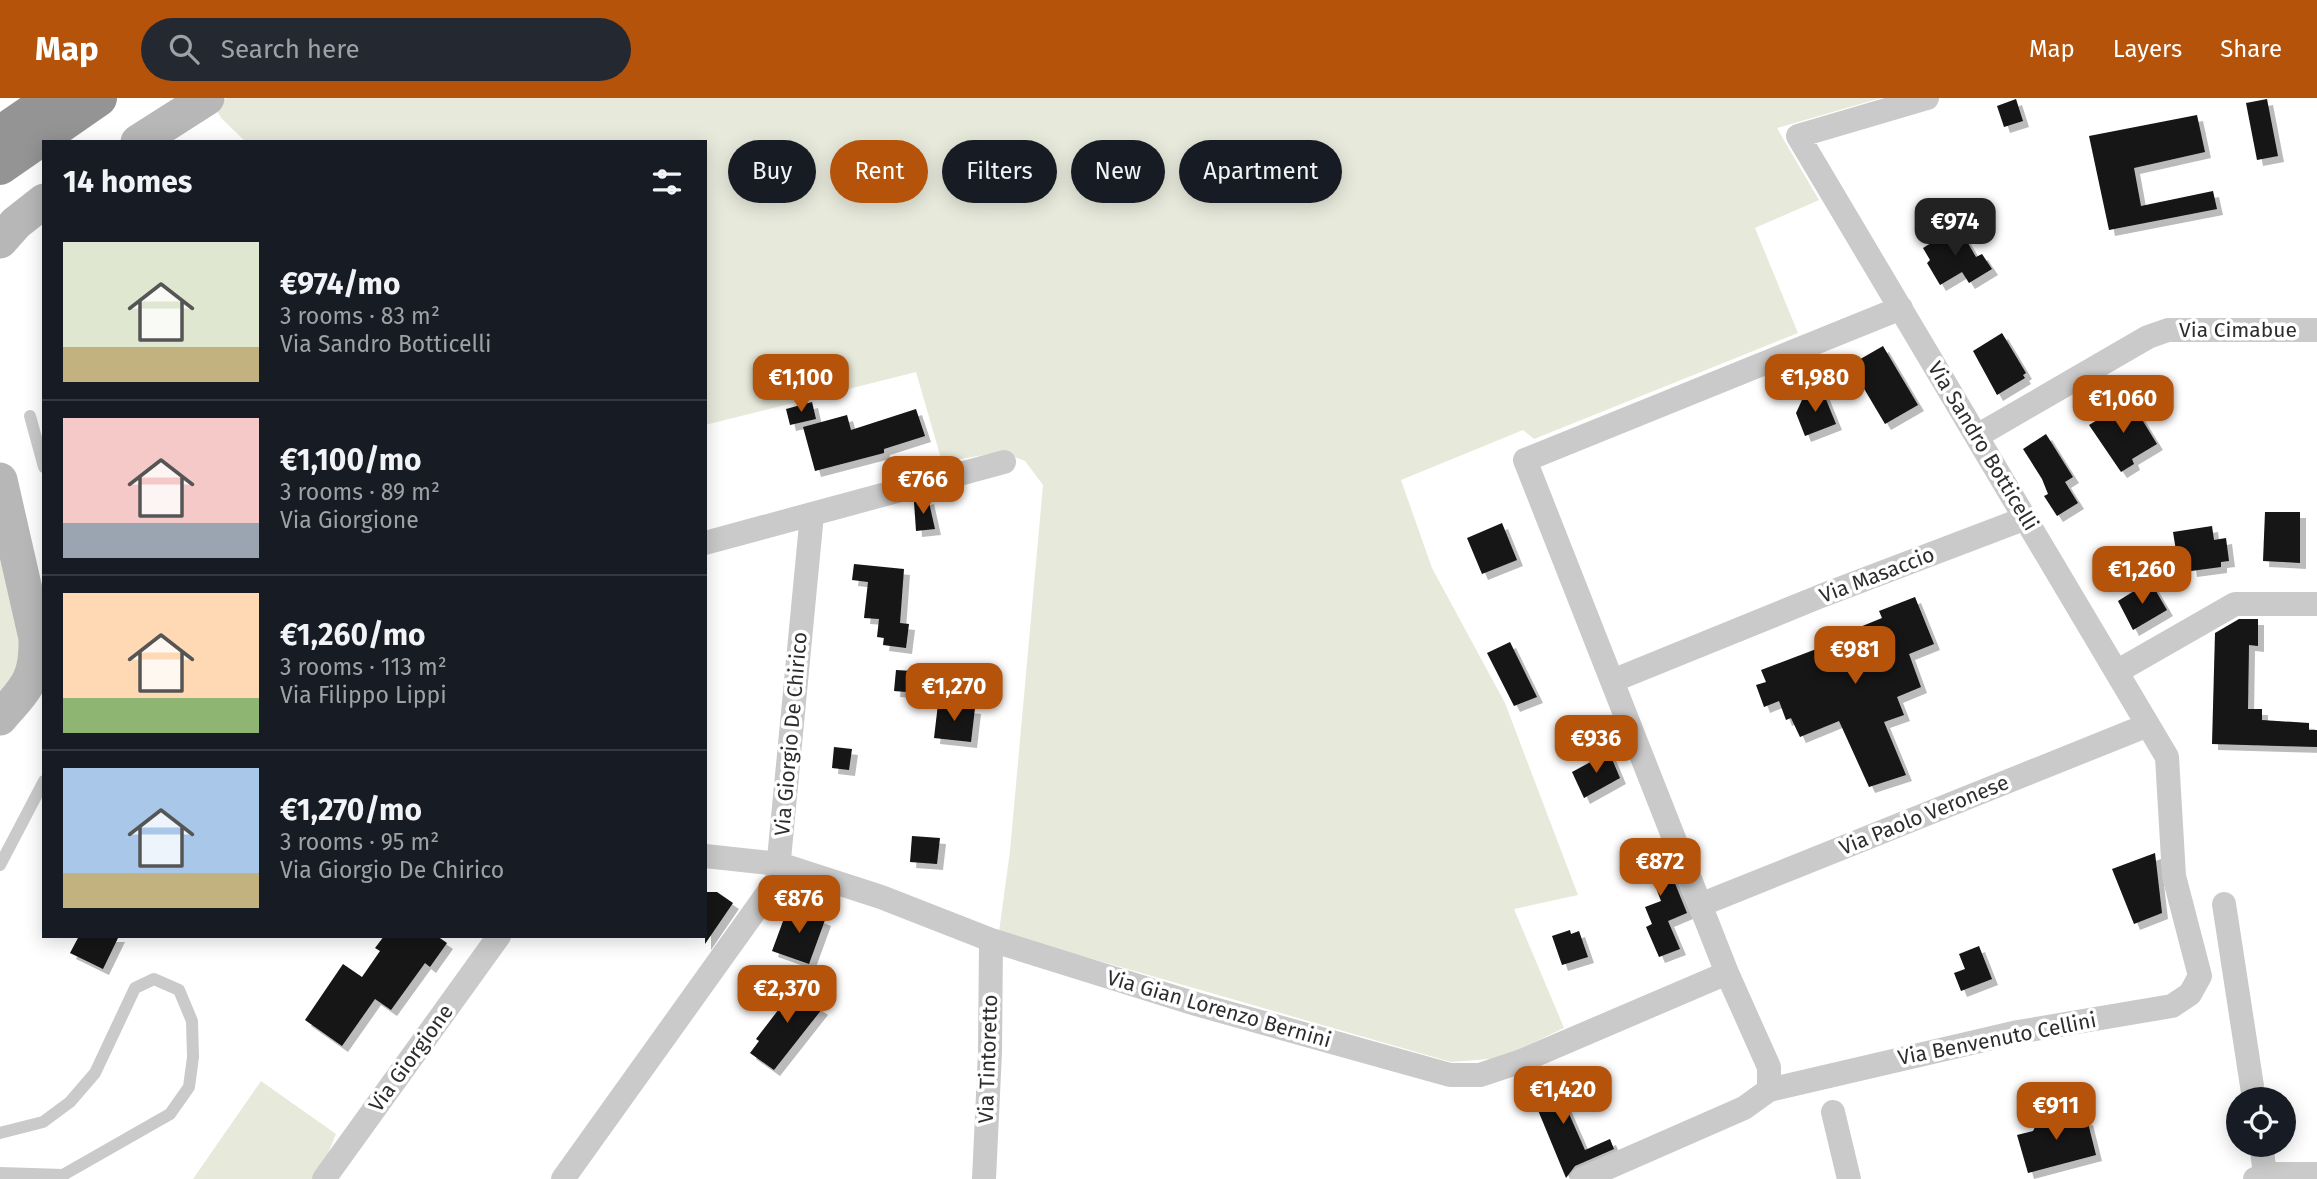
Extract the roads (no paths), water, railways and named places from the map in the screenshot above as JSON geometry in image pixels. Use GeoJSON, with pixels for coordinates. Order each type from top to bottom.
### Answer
{"type":"FeatureCollection","features":[{"type":"Feature","properties":{"kind":"highway"},"geometry":{"type":"LineString","coordinates":[[0,118],[32,98]]}},
{"type":"Feature","properties":{"kind":"highway"},"geometry":{"type":"LineString","coordinates":[[0,135],[54,98]]}},
{"type":"Feature","properties":{"kind":"highway"},"geometry":{"type":"LineString","coordinates":[[0,166],[98,98]]}},
{"type":"Feature","properties":{"kind":"street"},"geometry":{"type":"LineString","coordinates":[[141,140],[207,98]]}},
{"type":"Feature","properties":{"kind":"street","name":"Via Sandro Botticelli"},"geometry":{"type":"LineString","coordinates":[[1927,98],[1798,136],[2167,757]]}},
{"type":"Feature","properties":{"kind":"street"},"geometry":{"type":"LineString","coordinates":[[0,241],[16,223],[42,203]]}},
{"type":"Feature","properties":{"kind":"street"},"geometry":{"type":"LineString","coordinates":[[1769,1090],[1769,1067],[1727,973],[1524,460],[1901,308]]}},
{"type":"Feature","properties":{"kind":"street","name":"Via Cimabue"},"geometry":{"type":"LineString","coordinates":[[1977,436],[2148,337],[2168,330],[2317,330]]}},
{"type":"Feature","properties":{"kind":"street"},"geometry":{"type":"LineString","coordinates":[[707,541],[1004,462]]}},
{"type":"Feature","properties":{"kind":"street"},"geometry":{"type":"LineString","coordinates":[[0,480],[36,638],[37,657],[31,682],[2,713]]}},
{"type":"Feature","properties":{"kind":"street","name":"Via Giorgio De Chirico"},"geometry":{"type":"LineString","coordinates":[[564,1179],[777,880],[812,514]]}},
{"type":"Feature","properties":{"kind":"street","name":"Via Masaccio"},"geometry":{"type":"LineString","coordinates":[[1612,681],[1821,596],[2026,518]]}},
{"type":"Feature","properties":{"kind":"street"},"geometry":{"type":"LineString","coordinates":[[2118,671],[2235,604],[2317,604]]}},
{"type":"Feature","properties":{"kind":"street","name":"Via Paolo Veronese"},"geometry":{"type":"LineString","coordinates":[[1700,905],[2148,725]]}},
{"type":"Feature","properties":{"kind":"street","name":"Via Benvenuto Cellini"},"geometry":{"type":"LineString","coordinates":[[1582,1179],[1744,1108],[1769,1090],[2018,1032],[2172,1006],[2190,995],[2200,976],[2174,876],[2167,757]]}},
{"type":"Feature","properties":{"kind":"street","name":"Via Gian Lorenzo Bernini"},"geometry":{"type":"LineString","coordinates":[[707,856],[779,864],[881,897],[991,940],[1196,1004],[1450,1075],[1480,1075],[1519,1062],[1727,973]]}},
{"type":"Feature","properties":{"kind":"street"},"geometry":{"type":"LineString","coordinates":[[2224,904],[2252,1087]]}},
{"type":"Feature","properties":{"kind":"street","name":"Via Giorgione"},"geometry":{"type":"LineString","coordinates":[[324,1179],[498,938]]}},
{"type":"Feature","properties":{"kind":"street","name":"Via Tintoretto"},"geometry":{"type":"LineString","coordinates":[[984,1179],[990,1052],[991,940]]}},
{"type":"Feature","properties":{"kind":"street"},"geometry":{"type":"LineString","coordinates":[[1833,1112],[1849,1179]]}},
{"type":"Feature","properties":{"kind":"street"},"geometry":{"type":"LineString","coordinates":[[2261,1157],[2260,1176],[2317,1174]]}},
{"type":"Feature","properties":{"kind":"lane"},"geometry":{"type":"LineString","coordinates":[[30,416],[42,460]]}},
{"type":"Feature","properties":{"kind":"lane"},"geometry":{"type":"LineString","coordinates":[[0,865],[42,785]]}},
{"type":"Feature","properties":{"kind":"lane"},"geometry":{"type":"LineString","coordinates":[[0,1133],[43,1122],[70,1102],[95,1073],[135,988],[154,979],[179,990],[192,1021],[193,1057],[189,1087],[170,1114],[63,1175],[0,1172]]}}]}
